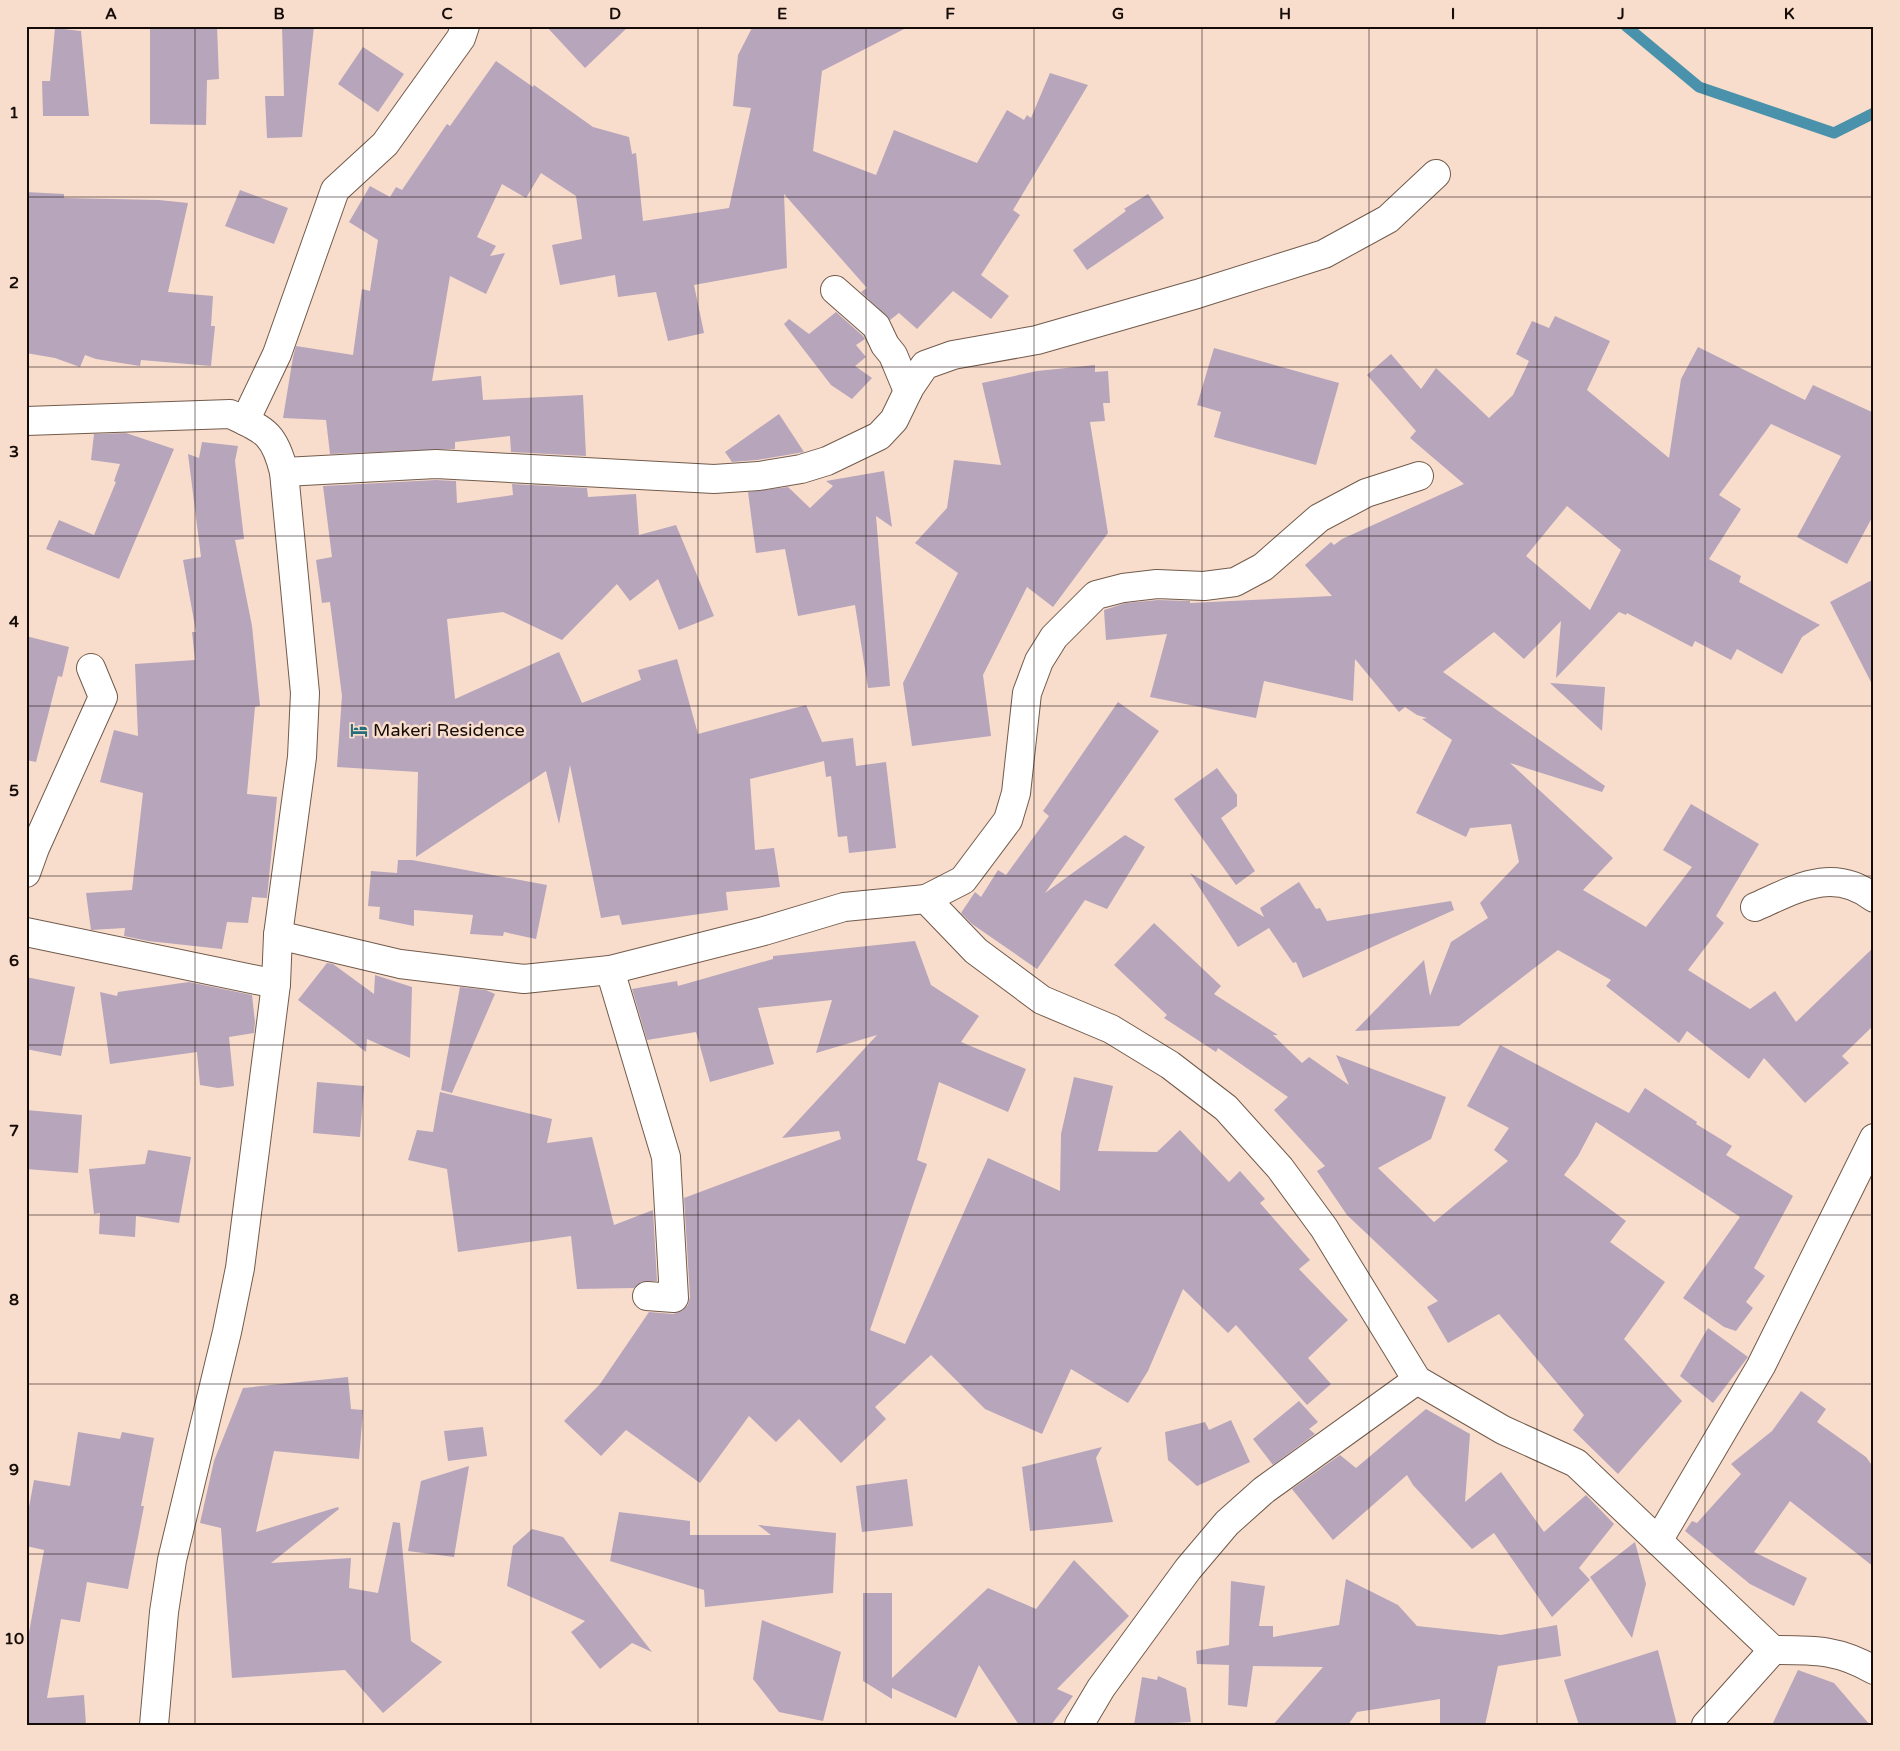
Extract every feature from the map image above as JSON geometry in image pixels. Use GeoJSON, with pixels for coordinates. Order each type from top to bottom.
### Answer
{"type":"FeatureCollection","features":[{"type":"Feature","properties":{"kind":"street"},"geometry":{"type":"LineString","coordinates":[[245,421],[277,354],[336,190],[385,144],[461,38],[465,26]]}},
{"type":"Feature","properties":{"kind":"street"},"geometry":{"type":"LineString","coordinates":[[284,472],[436,464],[714,479],[759,476],[801,469],[818,464],[879,436],[894,420],[908,391],[925,365],[953,355],[1037,340],[1197,294],[1324,254],[1388,219],[1436,174]]}},
{"type":"Feature","properties":{"kind":"street"},"geometry":{"type":"LineString","coordinates":[[835,290],[876,326],[885,345],[894,355],[908,391]]}},
{"type":"Feature","properties":{"kind":"street"},"geometry":{"type":"LineString","coordinates":[[26,421],[230,414],[258,426],[269,437],[280,456],[284,472],[305,693],[302,757],[278,935],[276,984],[240,1268],[227,1332],[172,1560],[164,1612],[154,1725]]}},
{"type":"Feature","properties":{"kind":"street"},"geometry":{"type":"LineString","coordinates":[[278,935],[400,964],[524,979],[610,970],[764,932],[844,907],[926,899],[963,880],[1008,820],[1016,793],[1027,693],[1039,661],[1054,638],[1096,595],[1123,588],[1157,584],[1204,586],[1235,582],[1263,567],[1319,518],[1366,494],[1419,476]]}},
{"type":"Feature","properties":{"kind":"street"},"geometry":{"type":"LineString","coordinates":[[26,873],[35,848],[103,696],[91,668]]}},
{"type":"Feature","properties":{"kind":"street"},"geometry":{"type":"LineString","coordinates":[[1755,906],[1794,889],[1824,882],[1844,882],[1874,898]]}},
{"type":"Feature","properties":{"kind":"street"},"geometry":{"type":"LineString","coordinates":[[926,899],[976,950],[1042,1000],[1111,1029],[1170,1064],[1226,1108],[1280,1168],[1324,1228],[1417,1380],[1503,1430],[1576,1463],[1773,1650],[1826,1650],[1856,1660],[1874,1670]]}},
{"type":"Feature","properties":{"kind":"street"},"geometry":{"type":"LineString","coordinates":[[26,932],[276,984]]}},
{"type":"Feature","properties":{"kind":"street"},"geometry":{"type":"LineString","coordinates":[[610,970],[666,1157],[674,1298],[646,1296]]}},
{"type":"Feature","properties":{"kind":"street"},"geometry":{"type":"LineString","coordinates":[[1658,1541],[1761,1366],[1874,1138]]}},
{"type":"Feature","properties":{"kind":"street"},"geometry":{"type":"LineString","coordinates":[[1079,1725],[1101,1688],[1188,1569],[1227,1524],[1264,1490],[1417,1380]]}},
{"type":"Feature","properties":{"kind":"street"},"geometry":{"type":"LineString","coordinates":[[1706,1725],[1773,1650]]}},
{"type":"Feature","properties":{"kind":"building"},"geometry":{"type":"Polygon","coordinates":[[[150,26],[217,26],[219,79],[207,80],[206,125],[150,124],[150,26]]]}},
{"type":"Feature","properties":{"kind":"building"},"geometry":{"type":"Polygon","coordinates":[[[282,26],[314,26],[302,137],[267,138],[265,96],[284,96],[282,26]]]}},
{"type":"Feature","properties":{"kind":"building"},"geometry":{"type":"Polygon","coordinates":[[[546,26],[629,26],[585,68],[546,26]]]}},
{"type":"Feature","properties":{"kind":"building"},"geometry":{"type":"Polygon","coordinates":[[[753,26],[910,26],[822,71],[813,151],[876,175],[894,130],[977,163],[1007,110],[1024,120],[1027,115],[1031,118],[1050,73],[1088,85],[1013,210],[1020,215],[981,275],[1009,296],[991,319],[953,291],[917,329],[899,313],[890,320],[861,292],[867,288],[784,194],[787,268],[694,285],[704,333],[668,341],[656,292],[618,297],[615,275],[560,285],[552,245],[582,239],[576,196],[541,173],[526,198],[502,184],[477,237],[496,246],[490,256],[505,253],[486,294],[450,276],[432,381],[481,376],[483,400],[583,395],[586,456],[511,452],[510,436],[455,442],[455,449],[330,454],[326,420],[283,418],[296,346],[353,355],[362,289],[370,291],[378,240],[349,222],[370,186],[390,197],[396,187],[402,190],[447,124],[450,126],[496,61],[533,87],[534,85],[593,127],[629,137],[632,154],[636,153],[643,221],[729,208],[751,108],[733,106],[738,55],[753,26]]]}},
{"type":"Feature","properties":{"kind":"building"},"geometry":{"type":"Polygon","coordinates":[[[55,28],[81,31],[89,116],[43,116],[42,81],[50,81],[55,28]]]}},
{"type":"Feature","properties":{"kind":"building"},"geometry":{"type":"Polygon","coordinates":[[[363,47],[404,74],[378,112],[338,84],[363,47]]]}},
{"type":"Feature","properties":{"kind":"building"},"geometry":{"type":"Polygon","coordinates":[[[240,190],[288,208],[274,244],[225,226],[240,190]]]}},
{"type":"Feature","properties":{"kind":"building"},"geometry":{"type":"Polygon","coordinates":[[[26,192],[64,194],[64,198],[159,200],[188,203],[168,292],[213,296],[211,326],[215,326],[211,366],[141,360],[140,366],[96,359],[85,355],[80,367],[55,358],[26,353],[26,192]]]}},
{"type":"Feature","properties":{"kind":"building"},"geometry":{"type":"Polygon","coordinates":[[[1148,194],[1164,218],[1087,270],[1073,250],[1126,211],[1124,209],[1148,194]]]}},
{"type":"Feature","properties":{"kind":"building"},"geometry":{"type":"Polygon","coordinates":[[[836,312],[865,339],[856,345],[866,357],[855,366],[872,378],[852,399],[831,385],[784,324],[789,319],[809,334],[836,312]]]}},
{"type":"Feature","properties":{"kind":"building"},"geometry":{"type":"Polygon","coordinates":[[[1555,316],[1610,341],[1587,390],[1669,458],[1681,379],[1698,347],[1805,400],[1813,385],[1874,413],[1874,514],[1847,564],[1797,537],[1841,456],[1771,424],[1719,495],[1741,509],[1709,559],[1741,576],[1739,582],[1820,625],[1802,637],[1782,674],[1737,649],[1731,660],[1695,641],[1692,647],[1627,613],[1626,615],[1619,612],[1556,678],[1561,621],[1524,659],[1494,632],[1443,672],[1605,786],[1602,792],[1510,763],[1613,858],[1583,890],[1646,927],[1692,867],[1663,850],[1691,804],[1759,844],[1716,916],[1724,923],[1688,970],[1750,1009],[1775,991],[1796,1022],[1874,947],[1874,1025],[1842,1056],[1849,1063],[1805,1103],[1764,1058],[1749,1079],[1687,1031],[1679,1043],[1606,986],[1611,980],[1558,950],[1459,1026],[1355,1031],[1424,960],[1430,996],[1451,942],[1488,918],[1480,903],[1519,862],[1511,824],[1470,828],[1466,837],[1416,813],[1452,740],[1422,719],[1427,718],[1417,715],[1405,707],[1399,712],[1355,659],[1353,701],[1264,681],[1256,718],[1150,697],[1167,634],[1106,640],[1104,610],[1126,603],[1158,600],[1190,601],[1190,603],[1332,596],[1305,565],[1331,542],[1334,545],[1342,539],[1464,484],[1410,438],[1416,431],[1367,375],[1391,354],[1421,389],[1436,368],[1489,418],[1513,395],[1529,361],[1516,354],[1532,321],[1549,328],[1555,316]],[[1567,506],[1526,556],[1590,610],[1621,550],[1567,506]]]}},
{"type":"Feature","properties":{"kind":"building"},"geometry":{"type":"Polygon","coordinates":[[[1214,348],[1339,383],[1316,465],[1214,437],[1221,412],[1197,405],[1214,348]]]}},
{"type":"Feature","properties":{"kind":"building"},"geometry":{"type":"Polygon","coordinates":[[[1095,365],[1095,372],[1108,371],[1110,403],[1103,403],[1105,421],[1090,422],[1108,533],[1053,607],[1027,587],[983,675],[991,736],[912,746],[903,683],[958,573],[915,543],[947,508],[954,460],[1001,465],[982,383],[1037,371],[1095,365]]]}},
{"type":"Feature","properties":{"kind":"building"},"geometry":{"type":"Polygon","coordinates":[[[779,414],[804,452],[732,462],[725,452],[779,414]]]}},
{"type":"Feature","properties":{"kind":"building"},"geometry":{"type":"Polygon","coordinates":[[[126,433],[174,449],[119,579],[46,549],[59,520],[94,535],[116,482],[114,481],[120,464],[91,460],[94,434],[126,433]]]}},
{"type":"Feature","properties":{"kind":"building"},"geometry":{"type":"Polygon","coordinates":[[[202,442],[238,446],[235,461],[244,539],[235,540],[252,626],[260,706],[255,707],[247,794],[277,797],[267,898],[252,897],[248,923],[227,922],[222,949],[148,941],[124,936],[125,928],[91,930],[86,893],[132,890],[143,793],[100,782],[114,730],[138,736],[135,664],[195,660],[192,632],[196,632],[183,560],[201,557],[188,454],[199,458],[202,442]]]}},
{"type":"Feature","properties":{"kind":"building"},"geometry":{"type":"Polygon","coordinates":[[[884,471],[892,527],[876,516],[890,686],[868,688],[855,605],[798,616],[785,549],[756,553],[748,492],[788,487],[810,508],[833,486],[826,481],[884,471]]]}},
{"type":"Feature","properties":{"kind":"building"},"geometry":{"type":"Polygon","coordinates":[[[436,480],[456,481],[457,503],[513,495],[512,484],[587,488],[588,497],[636,494],[639,535],[676,525],[714,616],[679,630],[658,579],[630,601],[617,584],[562,640],[503,612],[447,619],[455,699],[559,652],[582,703],[641,680],[638,670],[677,659],[698,734],[806,705],[822,742],[853,738],[856,766],[886,762],[896,848],[849,853],[847,836],[838,837],[831,776],[826,777],[824,761],[750,779],[755,850],[774,848],[780,887],[726,892],[728,910],[622,925],[619,915],[601,918],[570,765],[559,824],[546,771],[416,857],[418,772],[337,767],[342,696],[330,602],[322,603],[316,560],[332,557],[323,486],[436,480]]]}},
{"type":"Feature","properties":{"kind":"building"},"geometry":{"type":"Polygon","coordinates":[[[1874,579],[1874,688],[1830,602],[1874,579]]]}},
{"type":"Feature","properties":{"kind":"building"},"geometry":{"type":"Polygon","coordinates":[[[26,636],[69,647],[62,677],[58,676],[36,762],[26,760],[26,636]]]}},
{"type":"Feature","properties":{"kind":"building"},"geometry":{"type":"Polygon","coordinates":[[[1550,683],[1605,687],[1602,731],[1550,683]]]}},
{"type":"Feature","properties":{"kind":"building"},"geometry":{"type":"Polygon","coordinates":[[[1118,702],[1159,731],[1045,893],[1125,835],[1145,847],[1107,909],[1085,900],[1037,969],[972,924],[961,913],[975,892],[981,897],[998,870],[1006,875],[1049,816],[1043,811],[1118,702]]]}},
{"type":"Feature","properties":{"kind":"building"},"geometry":{"type":"Polygon","coordinates":[[[1217,768],[1237,795],[1237,806],[1221,818],[1255,871],[1236,885],[1174,799],[1217,768]]]}},
{"type":"Feature","properties":{"kind":"building"},"geometry":{"type":"Polygon","coordinates":[[[398,860],[412,860],[547,885],[536,939],[504,932],[503,936],[470,934],[473,915],[414,910],[414,926],[379,919],[380,907],[368,906],[371,871],[397,873],[398,860]]]}},
{"type":"Feature","properties":{"kind":"building"},"geometry":{"type":"Polygon","coordinates":[[[1190,873],[1264,917],[1260,908],[1299,882],[1316,909],[1320,908],[1327,921],[1451,901],[1454,910],[1303,978],[1296,962],[1293,963],[1269,928],[1238,947],[1190,873]]]}},
{"type":"Feature","properties":{"kind":"building"},"geometry":{"type":"Polygon","coordinates":[[[1154,923],[1221,986],[1214,994],[1278,1035],[1273,1035],[1302,1063],[1309,1057],[1349,1085],[1336,1055],[1446,1097],[1431,1139],[1378,1168],[1434,1222],[1508,1161],[1494,1150],[1509,1128],[1467,1106],[1500,1045],[1629,1113],[1645,1088],[1697,1122],[1696,1124],[1732,1146],[1726,1155],[1793,1196],[1754,1268],[1765,1276],[1746,1302],[1753,1308],[1736,1331],[1724,1327],[1683,1298],[1740,1217],[1596,1122],[1578,1156],[1564,1175],[1626,1221],[1610,1242],[1665,1282],[1624,1339],[1682,1401],[1618,1474],[1573,1430],[1584,1415],[1499,1314],[1448,1343],[1427,1307],[1438,1301],[1347,1215],[1317,1171],[1325,1166],[1274,1110],[1288,1097],[1218,1048],[1216,1052],[1164,1018],[1167,1015],[1114,965],[1154,923]]]}},
{"type":"Feature","properties":{"kind":"building"},"geometry":{"type":"Polygon","coordinates":[[[915,941],[931,985],[979,1016],[961,1042],[1026,1069],[1008,1112],[939,1082],[917,1160],[927,1164],[870,1330],[905,1344],[988,1158],[1060,1191],[1061,1134],[1074,1077],[1113,1086],[1098,1151],[1157,1152],[1180,1130],[1229,1182],[1240,1171],[1265,1199],[1260,1203],[1310,1260],[1299,1269],[1348,1320],[1308,1358],[1331,1384],[1307,1405],[1236,1325],[1228,1333],[1183,1289],[1148,1371],[1128,1403],[1071,1369],[1042,1434],[985,1409],[931,1355],[875,1407],[886,1419],[841,1463],[799,1419],[776,1442],[749,1416],[700,1483],[626,1430],[601,1456],[564,1421],[600,1384],[649,1312],[673,1314],[682,1311],[688,1305],[690,1297],[684,1198],[841,1139],[839,1131],[782,1138],[877,1035],[816,1053],[832,1000],[758,1008],[774,1064],[710,1082],[696,1032],[647,1040],[632,989],[677,981],[678,986],[773,959],[773,956],[915,941]]]}},
{"type":"Feature","properties":{"kind":"building"},"geometry":{"type":"Polygon","coordinates":[[[327,963],[333,964],[374,994],[375,975],[412,987],[410,1058],[367,1039],[366,1052],[298,1000],[327,963]]]}},
{"type":"Feature","properties":{"kind":"building"},"geometry":{"type":"Polygon","coordinates":[[[26,977],[75,987],[61,1056],[26,1049],[26,977]]]}},
{"type":"Feature","properties":{"kind":"building"},"geometry":{"type":"Polygon","coordinates":[[[189,982],[252,995],[255,1022],[254,1033],[229,1037],[234,1086],[218,1088],[200,1085],[197,1052],[110,1064],[100,992],[117,996],[118,992],[189,982]]]}},
{"type":"Feature","properties":{"kind":"building"},"geometry":{"type":"Polygon","coordinates":[[[460,987],[486,990],[495,994],[452,1093],[441,1090],[460,987]]]}},
{"type":"Feature","properties":{"kind":"building"},"geometry":{"type":"Polygon","coordinates":[[[317,1082],[364,1086],[360,1137],[313,1133],[317,1082]]]}},
{"type":"Feature","properties":{"kind":"building"},"geometry":{"type":"Polygon","coordinates":[[[440,1092],[552,1119],[547,1143],[592,1137],[614,1225],[653,1210],[657,1281],[641,1282],[634,1288],[577,1289],[571,1236],[458,1252],[447,1169],[408,1160],[417,1130],[433,1132],[440,1092]]]}},
{"type":"Feature","properties":{"kind":"building"},"geometry":{"type":"Polygon","coordinates":[[[26,1110],[82,1115],[78,1173],[26,1169],[26,1110]]]}},
{"type":"Feature","properties":{"kind":"building"},"geometry":{"type":"Polygon","coordinates":[[[148,1150],[191,1157],[179,1223],[136,1216],[135,1237],[99,1234],[100,1213],[94,1214],[89,1169],[145,1164],[148,1150]]]}},
{"type":"Feature","properties":{"kind":"building"},"geometry":{"type":"Polygon","coordinates":[[[1708,1328],[1748,1357],[1713,1403],[1680,1376],[1708,1328]]]}},
{"type":"Feature","properties":{"kind":"building"},"geometry":{"type":"Polygon","coordinates":[[[348,1377],[351,1409],[363,1410],[359,1459],[274,1451],[256,1532],[338,1507],[339,1509],[271,1563],[351,1558],[349,1588],[378,1593],[393,1522],[400,1523],[411,1641],[442,1662],[383,1713],[345,1670],[232,1678],[221,1528],[200,1523],[214,1461],[243,1388],[348,1377]]]}},
{"type":"Feature","properties":{"kind":"building"},"geometry":{"type":"Polygon","coordinates":[[[1801,1391],[1826,1409],[1817,1422],[1866,1457],[1874,1468],[1874,1567],[1790,1501],[1754,1552],[1807,1578],[1794,1606],[1750,1584],[1685,1531],[1692,1521],[1697,1523],[1741,1474],[1731,1464],[1772,1431],[1801,1391]]]}},
{"type":"Feature","properties":{"kind":"building"},"geometry":{"type":"Polygon","coordinates":[[[1299,1401],[1318,1422],[1309,1429],[1315,1434],[1273,1465],[1253,1439],[1299,1401]]]}},
{"type":"Feature","properties":{"kind":"building"},"geometry":{"type":"Polygon","coordinates":[[[1426,1409],[1470,1434],[1465,1502],[1501,1472],[1544,1532],[1586,1495],[1614,1524],[1579,1568],[1590,1580],[1552,1617],[1494,1533],[1472,1549],[1413,1485],[1407,1475],[1333,1540],[1292,1489],[1340,1455],[1356,1468],[1426,1409]]]}},
{"type":"Feature","properties":{"kind":"building"},"geometry":{"type":"Polygon","coordinates":[[[1231,1420],[1250,1462],[1197,1486],[1168,1460],[1165,1432],[1205,1422],[1209,1430],[1231,1420]]]}},
{"type":"Feature","properties":{"kind":"building"},"geometry":{"type":"Polygon","coordinates":[[[483,1427],[487,1456],[448,1461],[444,1431],[483,1427]]]}},
{"type":"Feature","properties":{"kind":"building"},"geometry":{"type":"Polygon","coordinates":[[[78,1432],[120,1439],[122,1432],[154,1438],[141,1506],[144,1506],[128,1589],[87,1582],[80,1622],[61,1619],[47,1698],[84,1695],[86,1725],[26,1725],[26,1649],[44,1550],[26,1546],[26,1523],[34,1480],[70,1486],[78,1432]]]}},
{"type":"Feature","properties":{"kind":"building"},"geometry":{"type":"Polygon","coordinates":[[[1102,1447],[1096,1458],[1113,1522],[1030,1531],[1022,1467],[1102,1447]]]}},
{"type":"Feature","properties":{"kind":"building"},"geometry":{"type":"Polygon","coordinates":[[[469,1466],[454,1557],[408,1551],[421,1481],[469,1466]]]}},
{"type":"Feature","properties":{"kind":"building"},"geometry":{"type":"Polygon","coordinates":[[[907,1479],[913,1526],[862,1532],[856,1486],[907,1479]]]}},
{"type":"Feature","properties":{"kind":"building"},"geometry":{"type":"Polygon","coordinates":[[[619,1512],[690,1521],[690,1535],[771,1535],[758,1525],[836,1533],[833,1593],[705,1607],[704,1590],[610,1561],[619,1512]]]}},
{"type":"Feature","properties":{"kind":"building"},"geometry":{"type":"Polygon","coordinates":[[[532,1529],[563,1537],[652,1652],[632,1643],[600,1669],[571,1632],[585,1621],[507,1586],[513,1546],[532,1529]]]}},
{"type":"Feature","properties":{"kind":"building"},"geometry":{"type":"Polygon","coordinates":[[[1635,1542],[1646,1584],[1632,1638],[1590,1577],[1635,1542]]]}},
{"type":"Feature","properties":{"kind":"building"},"geometry":{"type":"Polygon","coordinates":[[[1074,1560],[1129,1616],[1057,1689],[1073,1696],[1051,1725],[1019,1725],[979,1665],[956,1718],[892,1688],[892,1699],[863,1681],[863,1593],[892,1593],[892,1678],[988,1588],[1036,1609],[1074,1560]]]}},
{"type":"Feature","properties":{"kind":"building"},"geometry":{"type":"Polygon","coordinates":[[[1346,1579],[1398,1605],[1417,1626],[1501,1635],[1557,1625],[1561,1656],[1498,1666],[1485,1725],[1440,1725],[1440,1699],[1357,1712],[1348,1725],[1273,1725],[1323,1667],[1253,1666],[1247,1707],[1228,1705],[1229,1665],[1197,1664],[1196,1651],[1229,1645],[1231,1581],[1265,1586],[1259,1626],[1273,1626],[1273,1637],[1339,1625],[1346,1579]]]}},
{"type":"Feature","properties":{"kind":"building"},"geometry":{"type":"Polygon","coordinates":[[[762,1620],[841,1652],[823,1721],[779,1712],[753,1679],[762,1620]]]}},
{"type":"Feature","properties":{"kind":"building"},"geometry":{"type":"Polygon","coordinates":[[[1658,1650],[1677,1725],[1579,1725],[1564,1680],[1658,1650]]]}},
{"type":"Feature","properties":{"kind":"building"},"geometry":{"type":"Polygon","coordinates":[[[1798,1670],[1834,1683],[1870,1725],[1772,1725],[1798,1670]]]}},
{"type":"Feature","properties":{"kind":"building"},"geometry":{"type":"Polygon","coordinates":[[[1158,1676],[1186,1688],[1191,1722],[1134,1725],[1142,1677],[1157,1680],[1158,1676]]]}},
{"type":"Feature","properties":{"kind":"waterway"},"geometry":{"type":"LineString","coordinates":[[1626,26],[1699,87],[1834,133],[1874,113]]}},
{"type":"Feature","properties":{"kind":"place","name":"Makeri Residence"},"geometry":{"type":"Point","coordinates":[359,730]}}]}
